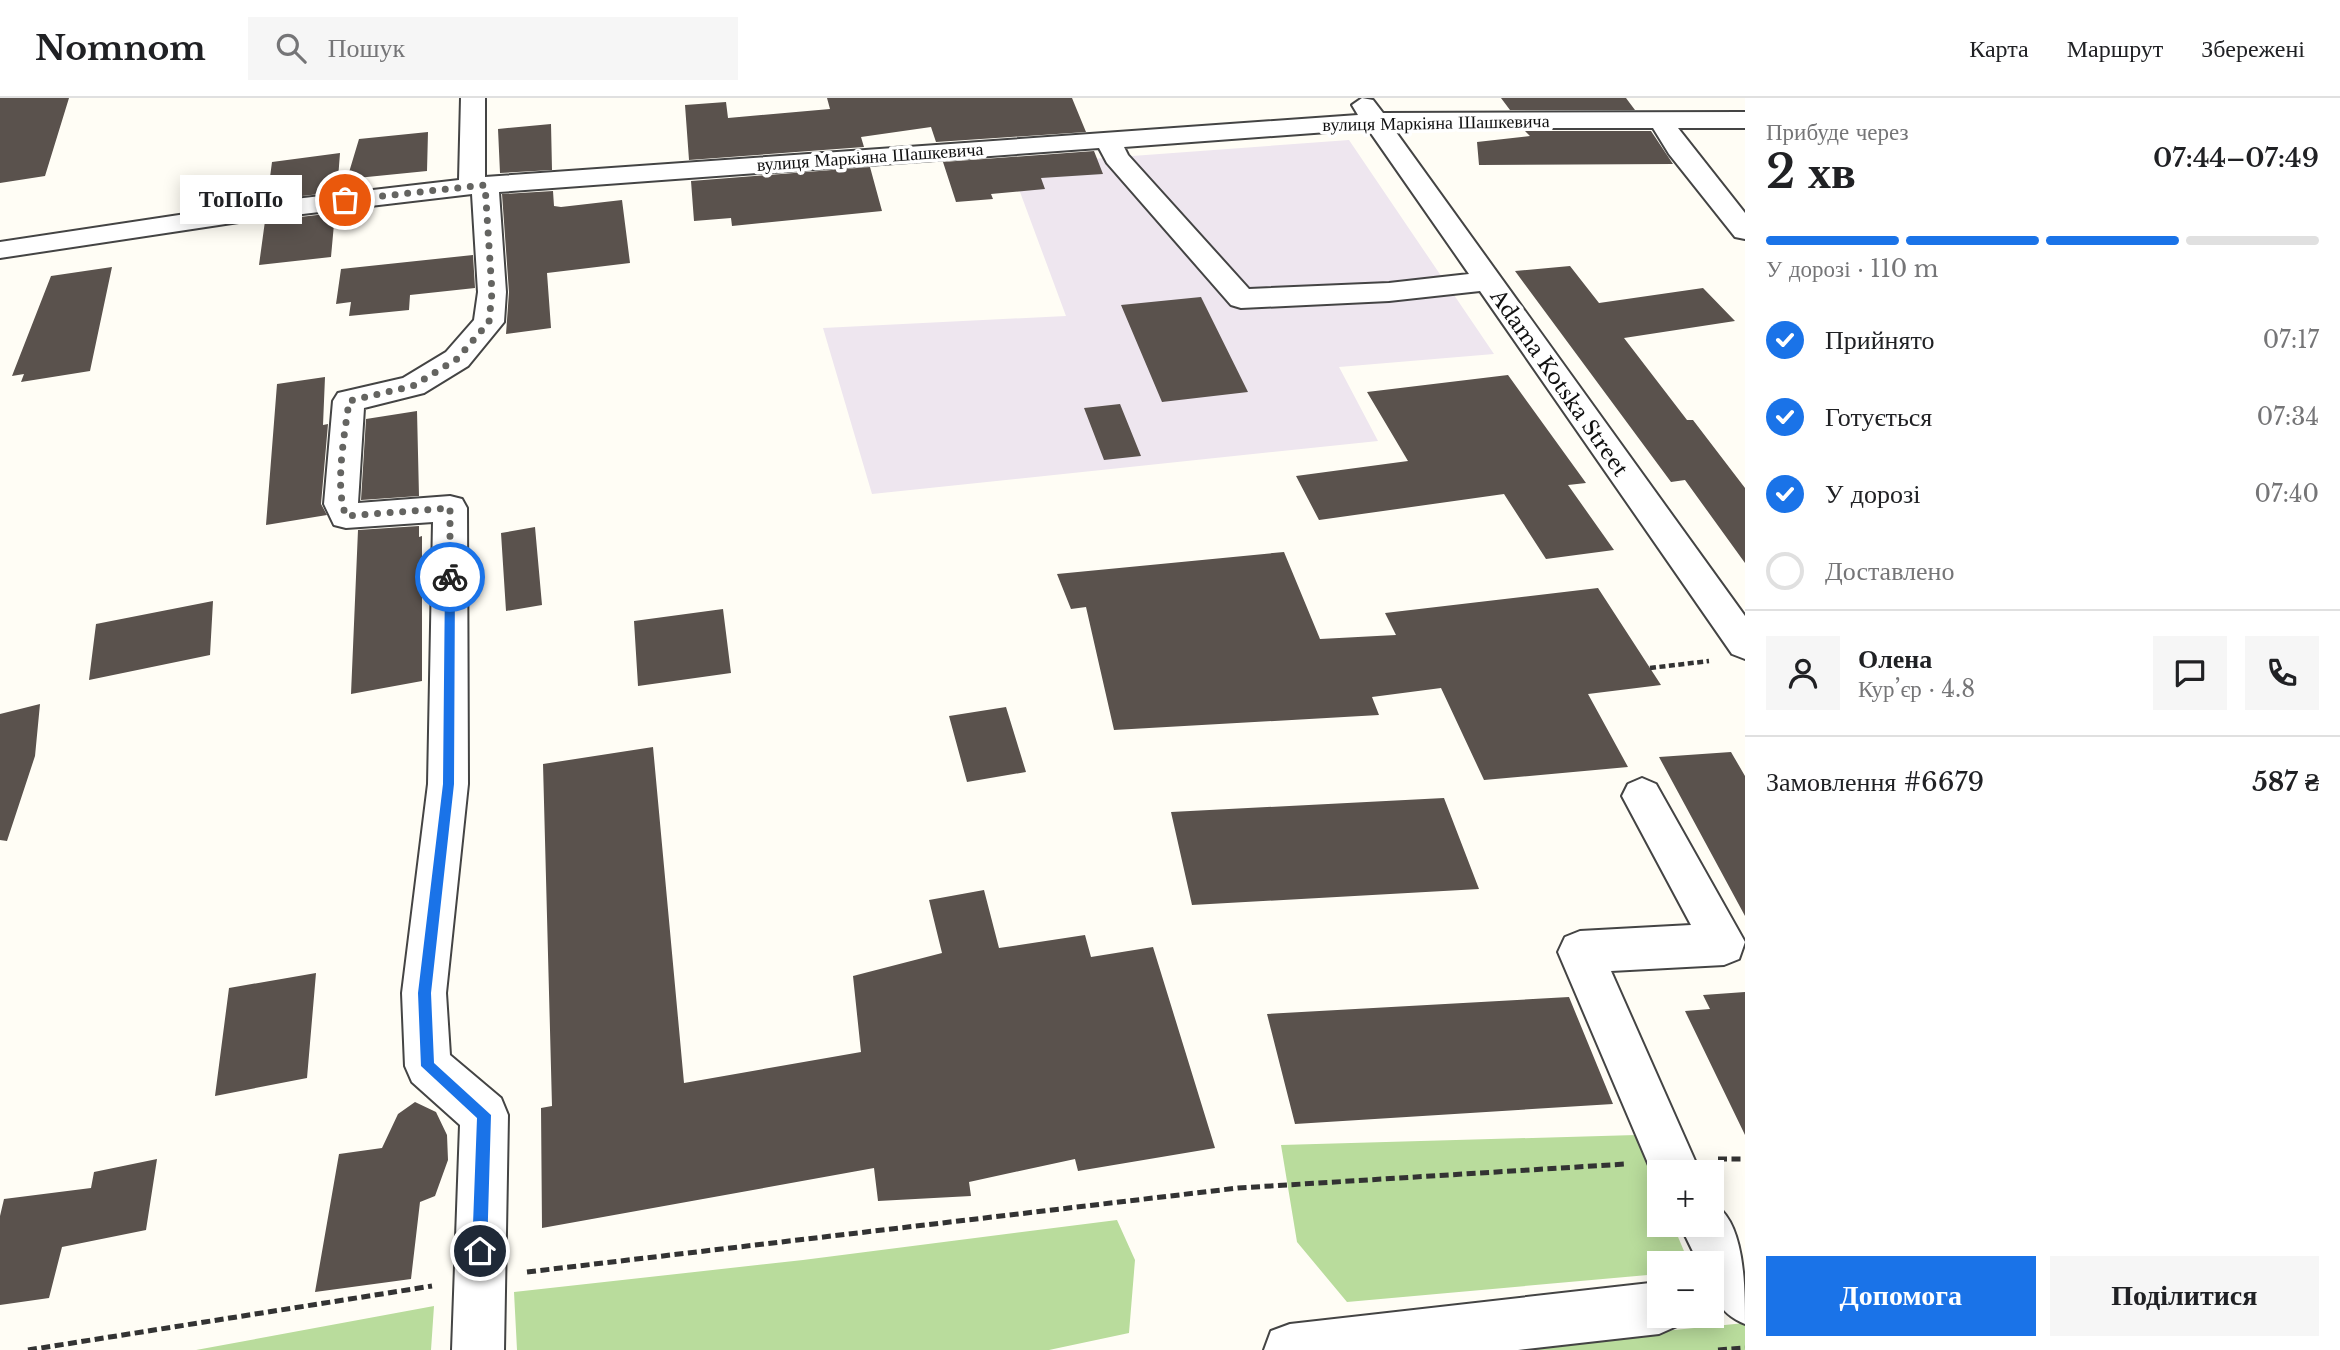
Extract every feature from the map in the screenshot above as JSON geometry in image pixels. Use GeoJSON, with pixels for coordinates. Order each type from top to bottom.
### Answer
{"type":"FeatureCollection","features":[{"type":"Feature","properties":{"kind":"street"},"geometry":{"type":"LineString","coordinates":[[473,98],[479,185],[492,292],[489,322],[457,359],[413,386],[349,401],[341,504],[346,516],[450,508],[449,784],[425,993],[428,1066],[484,1115],[478,1350]]}},
{"type":"Feature","properties":{"kind":"street"},"geometry":{"type":"LineString","coordinates":[[1576,98],[1592,120]]}},
{"type":"Feature","properties":{"kind":"street","name":"вулиця Маркіяна Шашкевича"},"geometry":{"type":"LineString","coordinates":[[0,250],[251,212],[479,185],[1108,140],[1366,110],[1592,120],[1745,120]]}},
{"type":"Feature","properties":{"kind":"street","name":"Adama Kotska Street"},"geometry":{"type":"LineString","coordinates":[[1366,110],[1745,644]]}},
{"type":"Feature","properties":{"kind":"street"},"geometry":{"type":"LineString","coordinates":[[1660,120],[1678,149],[1745,230]]}},
{"type":"Feature","properties":{"kind":"street"},"geometry":{"type":"LineString","coordinates":[[1108,140],[1116,158],[1241,299],[1389,292],[1487,281]]}},
{"type":"Feature","properties":{"kind":"street"},"geometry":{"type":"LineString","coordinates":[[1642,796],[1724,944],[1580,952],[1670,1160]]}},
{"type":"Feature","properties":{"kind":"street"},"geometry":{"type":"LineString","coordinates":[[1711,1237],[1745,1299],[1724,1302]]}},
{"type":"Feature","properties":{"kind":"street"},"geometry":{"type":"LineString","coordinates":[[1290,1350],[1367,1345],[1647,1310]]}},
{"type":"Feature","properties":{"kind":"path"},"geometry":{"type":"LineString","coordinates":[[1650,668],[1713,660]]}},
{"type":"Feature","properties":{"kind":"path"},"geometry":{"type":"LineString","coordinates":[[1724,1161],[1745,1159]]}},
{"type":"Feature","properties":{"kind":"path"},"geometry":{"type":"LineString","coordinates":[[28,1350],[479,1278],[1238,1188],[1647,1168]]}},
{"type":"Feature","properties":{"kind":"path"},"geometry":{"type":"LineString","coordinates":[[1718,1350],[1745,1348]]}},
{"type":"Feature","properties":{"kind":"shaded area"},"geometry":{"type":"Polygon","coordinates":[[[1349,140],[1494,354],[1339,367],[1378,441],[872,494],[823,328],[1066,316],[1010,165],[1349,140]]]}},
{"type":"Feature","properties":{"kind":"green space"},"geometry":{"type":"Polygon","coordinates":[[[1636,1135],[1647,1161],[1647,1237],[1678,1237],[1684,1251],[1647,1251],[1647,1275],[1347,1302],[1297,1242],[1281,1145],[1636,1135]]]}},
{"type":"Feature","properties":{"kind":"green space"},"geometry":{"type":"Polygon","coordinates":[[[1117,1220],[1135,1260],[1129,1333],[1049,1350],[517,1350],[514,1292],[803,1260],[1117,1220]]]}},
{"type":"Feature","properties":{"kind":"green space"},"geometry":{"type":"Polygon","coordinates":[[[434,1306],[431,1350],[196,1350],[434,1306]]]}},
{"type":"Feature","properties":{"kind":"green space"},"geometry":{"type":"Polygon","coordinates":[[[1745,1323],[1745,1350],[1524,1350],[1522,1345],[1694,1328],[1724,1328],[1724,1325],[1745,1323]]]}},
{"type":"Feature","properties":{"kind":"building"},"geometry":{"type":"Polygon","coordinates":[[[0,98],[69,98],[45,176],[0,183],[0,98]]]}},
{"type":"Feature","properties":{"kind":"building"},"geometry":{"type":"Polygon","coordinates":[[[827,98],[1072,98],[1086,132],[936,142],[931,127],[861,137],[864,147],[689,160],[685,105],[726,102],[728,118],[830,109],[827,98]]]}},
{"type":"Feature","properties":{"kind":"building"},"geometry":{"type":"Polygon","coordinates":[[[1501,98],[1626,98],[1635,110],[1510,110],[1501,98]]]}},
{"type":"Feature","properties":{"kind":"building"},"geometry":{"type":"Polygon","coordinates":[[[551,124],[552,170],[500,173],[498,129],[551,124]]]}},
{"type":"Feature","properties":{"kind":"building"},"geometry":{"type":"Polygon","coordinates":[[[1525,131],[1651,131],[1673,164],[1479,165],[1477,142],[1530,136],[1525,131]]]}},
{"type":"Feature","properties":{"kind":"building"},"geometry":{"type":"Polygon","coordinates":[[[428,132],[427,171],[347,179],[359,139],[428,132]]]}},
{"type":"Feature","properties":{"kind":"building"},"geometry":{"type":"Polygon","coordinates":[[[1094,151],[1103,174],[1041,178],[1045,189],[991,194],[993,199],[956,202],[943,162],[1094,151]]]}},
{"type":"Feature","properties":{"kind":"building"},"geometry":{"type":"Polygon","coordinates":[[[340,153],[337,192],[267,200],[272,162],[340,153]]]}},
{"type":"Feature","properties":{"kind":"building"},"geometry":{"type":"Polygon","coordinates":[[[870,167],[882,211],[732,226],[731,218],[694,221],[691,181],[870,167]]]}},
{"type":"Feature","properties":{"kind":"building"},"geometry":{"type":"Polygon","coordinates":[[[553,191],[554,206],[561,207],[622,200],[630,263],[547,273],[551,328],[506,334],[509,292],[502,194],[553,191]]]}},
{"type":"Feature","properties":{"kind":"building"},"geometry":{"type":"Polygon","coordinates":[[[335,213],[331,257],[259,265],[265,221],[335,213]]]}},
{"type":"Feature","properties":{"kind":"building"},"geometry":{"type":"Polygon","coordinates":[[[473,255],[475,288],[410,295],[409,310],[349,316],[351,302],[336,304],[341,269],[473,255]]]}},
{"type":"Feature","properties":{"kind":"building"},"geometry":{"type":"Polygon","coordinates":[[[1570,266],[1599,303],[1703,288],[1735,321],[1624,338],[1687,420],[1693,420],[1745,488],[1745,563],[1685,480],[1671,482],[1515,271],[1570,266]]]}},
{"type":"Feature","properties":{"kind":"building"},"geometry":{"type":"Polygon","coordinates":[[[112,267],[90,371],[21,382],[24,374],[12,376],[51,276],[112,267]]]}},
{"type":"Feature","properties":{"kind":"building"},"geometry":{"type":"Polygon","coordinates":[[[1201,297],[1248,392],[1162,402],[1121,305],[1201,297]]]}},
{"type":"Feature","properties":{"kind":"building"},"geometry":{"type":"Polygon","coordinates":[[[1508,375],[1586,483],[1568,485],[1614,550],[1546,559],[1504,494],[1319,520],[1296,476],[1408,461],[1367,392],[1508,375]]]}},
{"type":"Feature","properties":{"kind":"building"},"geometry":{"type":"Polygon","coordinates":[[[325,377],[323,425],[328,424],[321,504],[327,515],[266,525],[277,384],[325,377]]]}},
{"type":"Feature","properties":{"kind":"building"},"geometry":{"type":"Polygon","coordinates":[[[1120,404],[1141,456],[1104,460],[1084,408],[1120,404]]]}},
{"type":"Feature","properties":{"kind":"building"},"geometry":{"type":"Polygon","coordinates":[[[417,411],[419,496],[361,500],[366,419],[417,411]]]}},
{"type":"Feature","properties":{"kind":"building"},"geometry":{"type":"Polygon","coordinates":[[[419,526],[419,537],[422,536],[422,681],[351,694],[358,530],[419,526]]]}},
{"type":"Feature","properties":{"kind":"building"},"geometry":{"type":"Polygon","coordinates":[[[535,527],[542,605],[506,611],[501,533],[535,527]]]}},
{"type":"Feature","properties":{"kind":"building"},"geometry":{"type":"Polygon","coordinates":[[[1284,552],[1320,639],[1396,635],[1385,613],[1598,588],[1661,685],[1588,694],[1628,767],[1484,780],[1441,688],[1372,697],[1379,715],[1114,730],[1086,607],[1071,609],[1057,574],[1284,552]]]}},
{"type":"Feature","properties":{"kind":"building"},"geometry":{"type":"Polygon","coordinates":[[[213,601],[210,655],[89,680],[96,624],[213,601]]]}},
{"type":"Feature","properties":{"kind":"building"},"geometry":{"type":"Polygon","coordinates":[[[723,609],[731,673],[638,686],[634,621],[723,609]]]}},
{"type":"Feature","properties":{"kind":"building"},"geometry":{"type":"Polygon","coordinates":[[[40,704],[35,756],[7,841],[0,840],[0,714],[40,704]]]}},
{"type":"Feature","properties":{"kind":"building"},"geometry":{"type":"Polygon","coordinates":[[[1006,707],[1026,772],[967,782],[949,716],[1006,707]]]}},
{"type":"Feature","properties":{"kind":"building"},"geometry":{"type":"Polygon","coordinates":[[[653,747],[684,1083],[861,1052],[853,976],[942,953],[929,900],[984,890],[999,948],[1085,935],[1091,957],[1153,947],[1215,1148],[1078,1171],[1075,1159],[969,1182],[971,1196],[878,1201],[874,1168],[542,1228],[541,1108],[552,1106],[543,764],[653,747]]]}},
{"type":"Feature","properties":{"kind":"building"},"geometry":{"type":"Polygon","coordinates":[[[1731,752],[1745,776],[1745,916],[1659,757],[1731,752]]]}},
{"type":"Feature","properties":{"kind":"building"},"geometry":{"type":"Polygon","coordinates":[[[1444,798],[1479,889],[1192,905],[1171,812],[1444,798]]]}},
{"type":"Feature","properties":{"kind":"building"},"geometry":{"type":"Polygon","coordinates":[[[316,973],[307,1078],[215,1096],[229,988],[316,973]]]}},
{"type":"Feature","properties":{"kind":"building"},"geometry":{"type":"Polygon","coordinates":[[[1745,992],[1745,1135],[1685,1011],[1710,1009],[1703,995],[1745,992]]]}},
{"type":"Feature","properties":{"kind":"building"},"geometry":{"type":"Polygon","coordinates":[[[1569,997],[1613,1104],[1295,1124],[1267,1014],[1569,997]]]}},
{"type":"Feature","properties":{"kind":"building"},"geometry":{"type":"Polygon","coordinates":[[[415,1102],[436,1112],[447,1135],[448,1160],[435,1196],[420,1202],[411,1279],[315,1292],[339,1154],[382,1148],[398,1114],[415,1102]]]}},
{"type":"Feature","properties":{"kind":"building"},"geometry":{"type":"Polygon","coordinates":[[[157,1159],[146,1230],[62,1247],[49,1298],[0,1305],[0,1216],[4,1199],[91,1188],[94,1172],[157,1159]]]}},
{"type":"Feature","properties":{"kind":"way so far"},"geometry":{"type":"LineString","coordinates":[[345,200],[485,185],[492,292],[489,322],[457,359],[413,386],[349,401],[343,455],[341,504],[346,516],[450,508],[450,577]]}},
{"type":"Feature","properties":{"kind":"place","name":"ТоПоПо"},"geometry":{"type":"Point","coordinates":[345,200]}},
{"type":"Feature","properties":{"kind":"route"},"geometry":{"type":"LineString","coordinates":[[450,577],[449,784],[425,993],[428,1066],[484,1115],[480,1251]]}}]}
